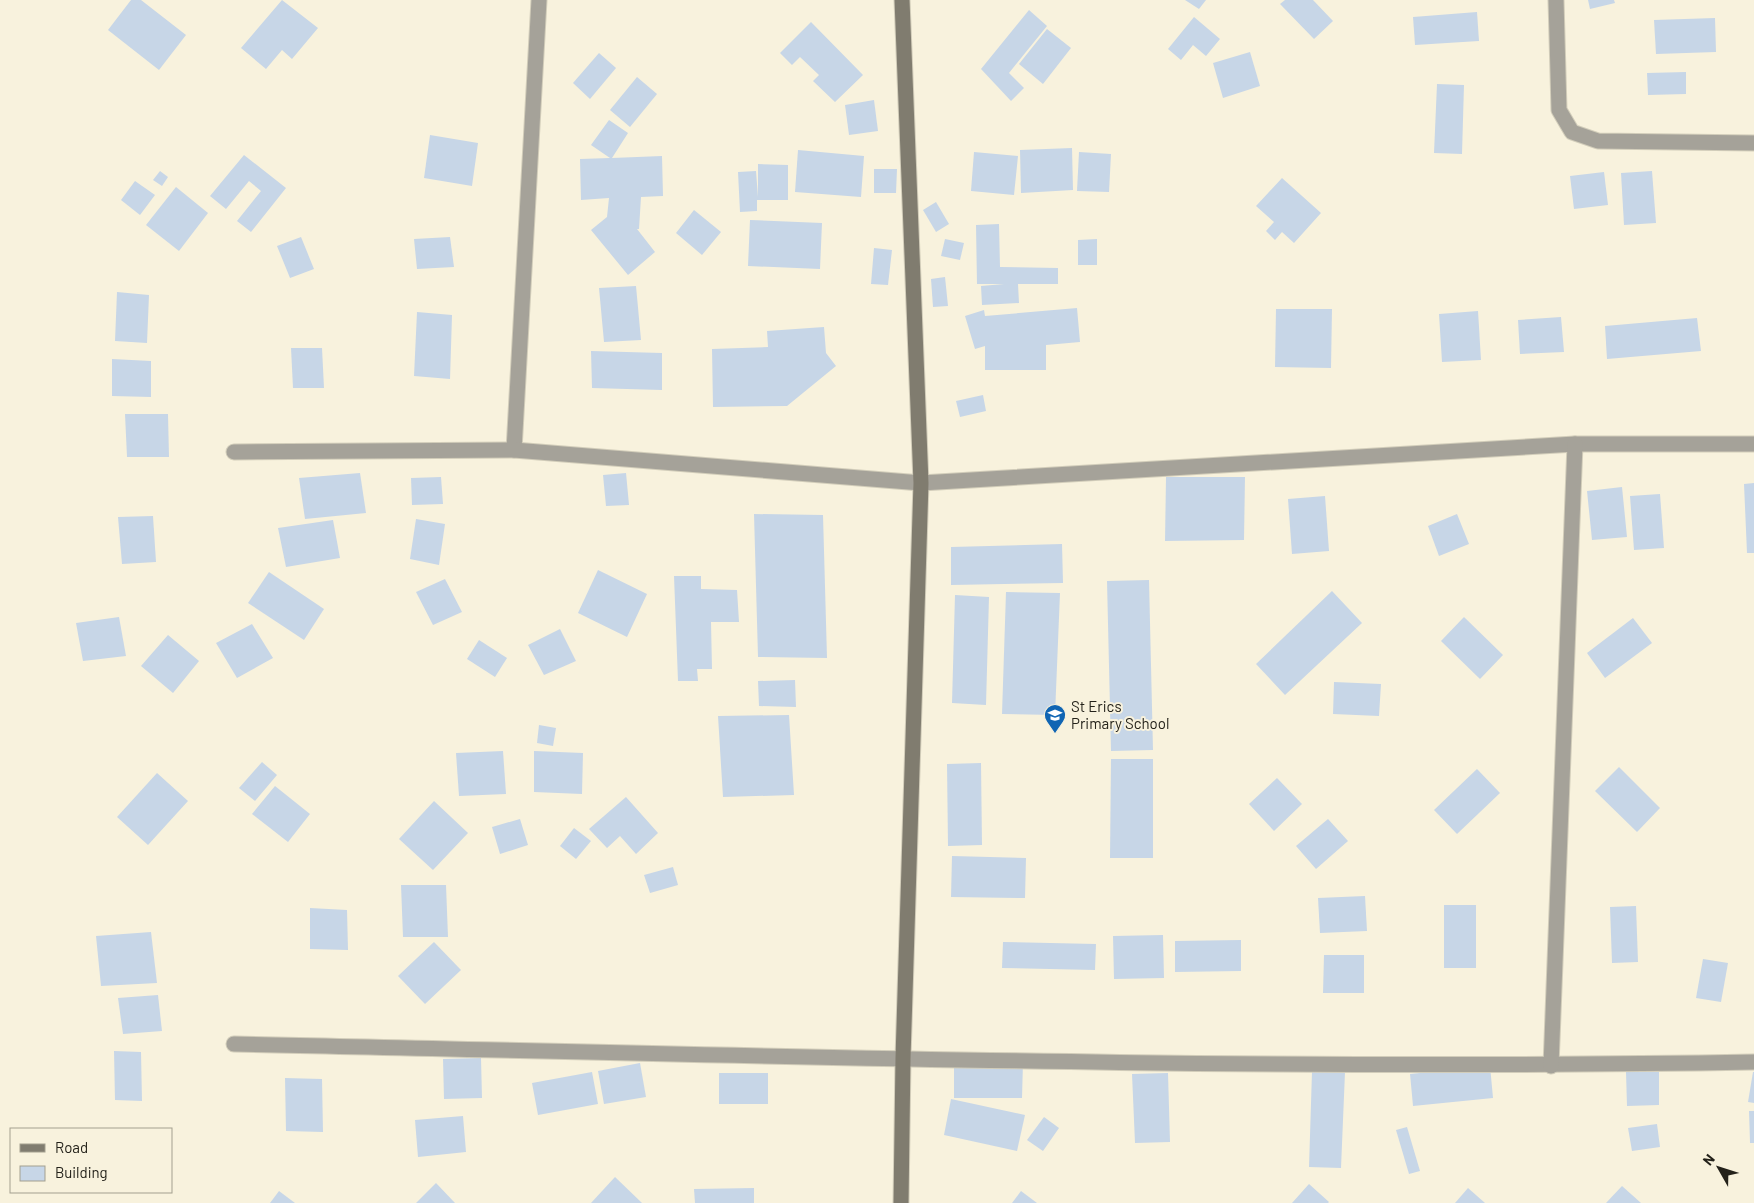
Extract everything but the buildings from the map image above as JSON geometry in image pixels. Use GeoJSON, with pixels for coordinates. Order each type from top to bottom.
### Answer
{"type":"FeatureCollection","features":[{"type":"Feature","properties":{"kind":"street"},"geometry":{"type":"LineString","coordinates":[[514,450],[539,0]]}},
{"type":"Feature","properties":{"kind":"street"},"geometry":{"type":"LineString","coordinates":[[902,0],[921,484],[903,1058],[902,1203]]}},
{"type":"Feature","properties":{"kind":"street"},"geometry":{"type":"LineString","coordinates":[[1556,0],[1559,110],[1572,132],[1598,141],[1754,143]]}},
{"type":"Feature","properties":{"kind":"street"},"geometry":{"type":"LineString","coordinates":[[234,452],[514,450],[921,484],[1575,444],[1754,444]]}},
{"type":"Feature","properties":{"kind":"street"},"geometry":{"type":"LineString","coordinates":[[1550,1066],[1575,444]]}},
{"type":"Feature","properties":{"kind":"street"},"geometry":{"type":"LineString","coordinates":[[234,1044],[903,1058],[1550,1066],[1754,1062]]}},
{"type":"Feature","properties":{"kind":"place","name":"St Erics Primary School"},"geometry":{"type":"Point","coordinates":[1055,734]}}]}
